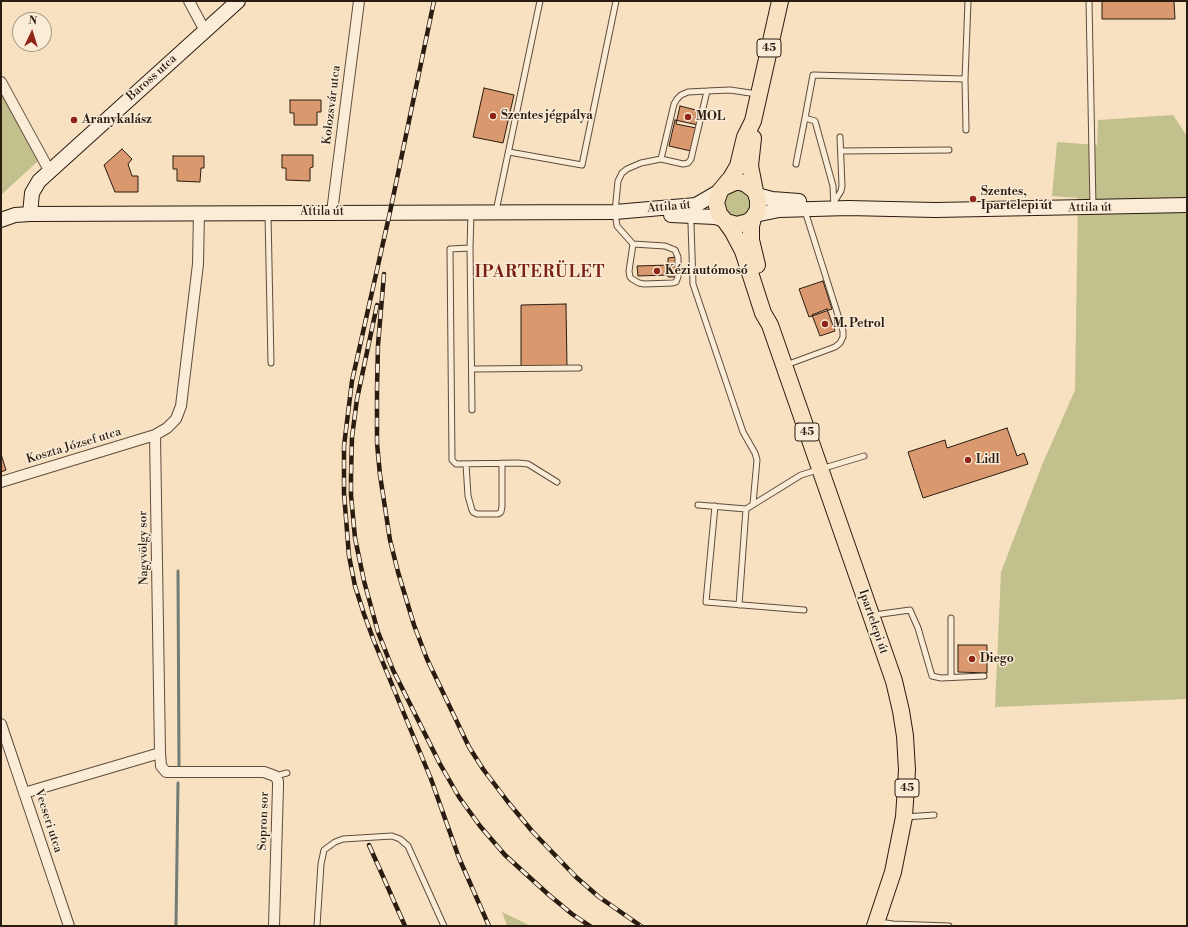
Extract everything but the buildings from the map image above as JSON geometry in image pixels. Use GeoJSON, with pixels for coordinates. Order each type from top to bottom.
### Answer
{"type":"FeatureCollection","features":[{"type":"Feature","properties":{"kind":"main road","name":"Baross utca"},"geometry":{"type":"LineString","coordinates":[[30,214],[31,200],[35,187],[49,170],[238,1]]}},
{"type":"Feature","properties":{"kind":"main road","name":"45"},"geometry":{"type":"LineString","coordinates":[[770,326],[769,309],[750,240],[751,226],[758,205],[750,166],[753,121],[780,1]]}},
{"type":"Feature","properties":{"kind":"main road","name":"45"},"geometry":{"type":"LineString","coordinates":[[753,121],[745,137],[738,166],[722,189],[716,202],[719,214],[733,232],[742,251],[763,313],[770,326]]}},
{"type":"Feature","properties":{"kind":"main road"},"geometry":{"type":"LineString","coordinates":[[722,189],[735,182],[740,182],[746,184],[756,193]]}},
{"type":"Feature","properties":{"kind":"main road","name":"Attila út"},"geometry":{"type":"LineString","coordinates":[[615,212],[696,205],[722,189]]}},
{"type":"Feature","properties":{"kind":"main road","name":"Attila út"},"geometry":{"type":"LineString","coordinates":[[756,193],[778,200],[820,201],[834,206],[848,208],[935,210],[1187,205]]}},
{"type":"Feature","properties":{"kind":"main road","name":"Attila út"},"geometry":{"type":"LineString","coordinates":[[754,216],[779,210],[804,210],[834,206]]}},
{"type":"Feature","properties":{"kind":"main road","name":"Attila út"},"geometry":{"type":"LineString","coordinates":[[1,220],[15,215],[30,214],[268,212],[615,212],[715,217],[724,220]]}},
{"type":"Feature","properties":{"kind":"main road"},"geometry":{"type":"LineString","coordinates":[[724,220],[737,225],[743,224],[754,216]]}},
{"type":"Feature","properties":{"kind":"main road","name":"Ipartelepi út"},"geometry":{"type":"LineString","coordinates":[[770,326],[894,681],[904,723],[907,776],[904,817],[893,872],[875,924]]}},
{"type":"Feature","properties":{"kind":"street"},"geometry":{"type":"LineString","coordinates":[[188,1],[205,31]]}},
{"type":"Feature","properties":{"kind":"street","name":"Kolozsvár utca"},"geometry":{"type":"LineString","coordinates":[[332,212],[359,1]]}},
{"type":"Feature","properties":{"kind":"street"},"geometry":{"type":"LineString","coordinates":[[1,82],[49,170]]}},
{"type":"Feature","properties":{"kind":"street"},"geometry":{"type":"LineString","coordinates":[[155,435],[167,428],[176,419],[181,406],[198,264],[199,213]]}},
{"type":"Feature","properties":{"kind":"street","name":"Koszta József utca"},"geometry":{"type":"LineString","coordinates":[[1,482],[155,435]]}},
{"type":"Feature","properties":{"kind":"street","name":"Nagyvölgy sor"},"geometry":{"type":"LineString","coordinates":[[155,435],[160,753]]}},
{"type":"Feature","properties":{"kind":"street","name":"Vecseri utca"},"geometry":{"type":"LineString","coordinates":[[1,724],[69,926]]}},
{"type":"Feature","properties":{"kind":"street"},"geometry":{"type":"LineString","coordinates":[[24,792],[160,753]]}},
{"type":"Feature","properties":{"kind":"street","name":"Sopron sor"},"geometry":{"type":"LineString","coordinates":[[160,753],[161,766],[166,772],[264,772],[275,776],[278,781],[278,787],[274,926]]}},
{"type":"Feature","properties":{"kind":"lane"},"geometry":{"type":"LineString","coordinates":[[496,212],[540,1]]}},
{"type":"Feature","properties":{"kind":"lane"},"geometry":{"type":"LineString","coordinates":[[509,152],[582,165],[616,1]]}},
{"type":"Feature","properties":{"kind":"lane"},"geometry":{"type":"LineString","coordinates":[[966,130],[965,79],[968,1]]}},
{"type":"Feature","properties":{"kind":"lane"},"geometry":{"type":"LineString","coordinates":[[1089,1],[1093,208]]}},
{"type":"Feature","properties":{"kind":"lane"},"geometry":{"type":"LineString","coordinates":[[796,164],[813,75],[965,79]]}},
{"type":"Feature","properties":{"kind":"lane"},"geometry":{"type":"LineString","coordinates":[[660,160],[674,104],[681,95],[688,92],[730,90],[758,94]]}},
{"type":"Feature","properties":{"kind":"lane"},"geometry":{"type":"LineString","coordinates":[[633,244],[629,271],[632,279],[644,284],[676,282],[678,278],[678,257],[675,250],[665,246],[633,244],[617,226],[615,212],[618,182],[622,173],[626,169],[641,163],[660,160],[684,164],[688,163],[691,159],[707,91]]}},
{"type":"Feature","properties":{"kind":"lane"},"geometry":{"type":"LineString","coordinates":[[805,118],[815,121],[833,186],[834,206]]}},
{"type":"Feature","properties":{"kind":"lane"},"geometry":{"type":"LineString","coordinates":[[834,206],[841,191],[840,137]]}},
{"type":"Feature","properties":{"kind":"lane"},"geometry":{"type":"LineString","coordinates":[[841,151],[949,150]]}},
{"type":"Feature","properties":{"kind":"lane"},"geometry":{"type":"LineString","coordinates":[[784,365],[835,347],[840,343],[843,337],[843,330],[804,210]]}},
{"type":"Feature","properties":{"kind":"lane"},"geometry":{"type":"LineString","coordinates":[[268,212],[271,363]]}},
{"type":"Feature","properties":{"kind":"lane"},"geometry":{"type":"LineString","coordinates":[[471,212],[472,410]]}},
{"type":"Feature","properties":{"kind":"lane"},"geometry":{"type":"LineString","coordinates":[[689,216],[691,224],[694,284],[743,432],[755,453],[757,460],[753,504]]}},
{"type":"Feature","properties":{"kind":"lane"},"geometry":{"type":"LineString","coordinates":[[470,248],[450,249],[452,460],[456,464],[528,464],[557,482]]}},
{"type":"Feature","properties":{"kind":"lane"},"geometry":{"type":"LineString","coordinates":[[472,369],[579,368]]}},
{"type":"Feature","properties":{"kind":"lane"},"geometry":{"type":"LineString","coordinates":[[698,505],[746,509],[801,475],[864,456]]}},
{"type":"Feature","properties":{"kind":"lane"},"geometry":{"type":"LineString","coordinates":[[466,464],[468,496],[472,510],[477,514],[498,514],[502,510],[502,463]]}},
{"type":"Feature","properties":{"kind":"lane"},"geometry":{"type":"LineString","coordinates":[[715,506],[706,602],[804,610]]}},
{"type":"Feature","properties":{"kind":"lane"},"geometry":{"type":"LineString","coordinates":[[739,605],[746,509]]}},
{"type":"Feature","properties":{"kind":"lane"},"geometry":{"type":"LineString","coordinates":[[871,615],[910,610],[918,628],[932,676],[941,678],[984,676]]}},
{"type":"Feature","properties":{"kind":"lane"},"geometry":{"type":"LineString","coordinates":[[950,618],[951,677]]}},
{"type":"Feature","properties":{"kind":"lane"},"geometry":{"type":"LineString","coordinates":[[275,776],[287,773]]}},
{"type":"Feature","properties":{"kind":"lane"},"geometry":{"type":"LineString","coordinates":[[904,817],[924,817],[934,815]]}},
{"type":"Feature","properties":{"kind":"lane"},"geometry":{"type":"LineString","coordinates":[[317,926],[321,864],[324,850],[335,842],[343,839],[392,836],[400,839],[408,846],[444,926]]}},
{"type":"Feature","properties":{"kind":"lane"},"geometry":{"type":"LineString","coordinates":[[875,924],[949,926]]}},
{"type":"Feature","properties":{"kind":"shaded area"},"geometry":{"type":"Polygon","coordinates":[[[1,94],[38,161],[1,195],[1,94]]]}},
{"type":"Feature","properties":{"kind":"shaded area"},"geometry":{"type":"Polygon","coordinates":[[[1173,115],[1187,136],[1187,699],[995,707],[1001,572],[1042,465],[1075,390],[1078,198],[1052,196],[1057,142],[1097,145],[1098,120],[1173,115]]]}},
{"type":"Feature","properties":{"kind":"shaded area"},"geometry":{"type":"Polygon","coordinates":[[[738,190],[748,193],[751,203],[748,213],[738,216],[728,213],[725,203],[728,193],[738,190]]]}},
{"type":"Feature","properties":{"kind":"shaded area"},"geometry":{"type":"Polygon","coordinates":[[[502,912],[531,926],[507,926],[502,912]]]}},
{"type":"Feature","properties":{"kind":"waterway"},"geometry":{"type":"LineString","coordinates":[[178,571],[179,767]]}},
{"type":"Feature","properties":{"kind":"waterway"},"geometry":{"type":"LineString","coordinates":[[176,926],[178,783]]}},
{"type":"Feature","properties":{"kind":"railway"},"geometry":{"type":"LineString","coordinates":[[434,1],[390,212],[352,381],[344,446],[344,493],[349,556],[355,586],[364,614],[431,779],[459,858],[489,926]]}},
{"type":"Feature","properties":{"kind":"railway"},"geometry":{"type":"LineString","coordinates":[[384,274],[378,345],[377,389],[377,443],[380,475],[390,540],[398,572],[414,625],[427,659],[469,747],[483,769],[508,802],[532,831],[576,877],[599,897],[641,926]]}},
{"type":"Feature","properties":{"kind":"railway"},"geometry":{"type":"LineString","coordinates":[[377,305],[357,399],[352,437],[351,495],[355,538],[364,581],[378,632],[393,670],[440,764],[459,797],[480,826],[505,855],[549,895],[572,914],[590,926]]}},
{"type":"Feature","properties":{"kind":"railway"},"geometry":{"type":"LineString","coordinates":[[369,845],[405,926]]}},
{"type":"Feature","properties":{"kind":"place","name":"Szentes jégpálya"},"geometry":{"type":"Point","coordinates":[493,116]}},
{"type":"Feature","properties":{"kind":"place","name":"MOL"},"geometry":{"type":"Point","coordinates":[688,117]}},
{"type":"Feature","properties":{"kind":"place","name":"Aranykalász"},"geometry":{"type":"Point","coordinates":[74,120]}},
{"type":"Feature","properties":{"kind":"place","name":"Szentes, Ipartelepi út"},"geometry":{"type":"Point","coordinates":[973,199]}},
{"type":"Feature","properties":{"kind":"place","name":"Kézi autómosó"},"geometry":{"type":"Point","coordinates":[657,271]}},
{"type":"Feature","properties":{"kind":"place","name":"M. Petrol"},"geometry":{"type":"Point","coordinates":[825,324]}},
{"type":"Feature","properties":{"kind":"place","name":"Lidl"},"geometry":{"type":"Point","coordinates":[968,460]}},
{"type":"Feature","properties":{"kind":"place","name":"Diego"},"geometry":{"type":"Point","coordinates":[972,659]}},
{"type":"Feature","properties":{"kind":"district","name":"IPARTERÜLET"},"geometry":{"type":"Point","coordinates":[540,273]}}]}
